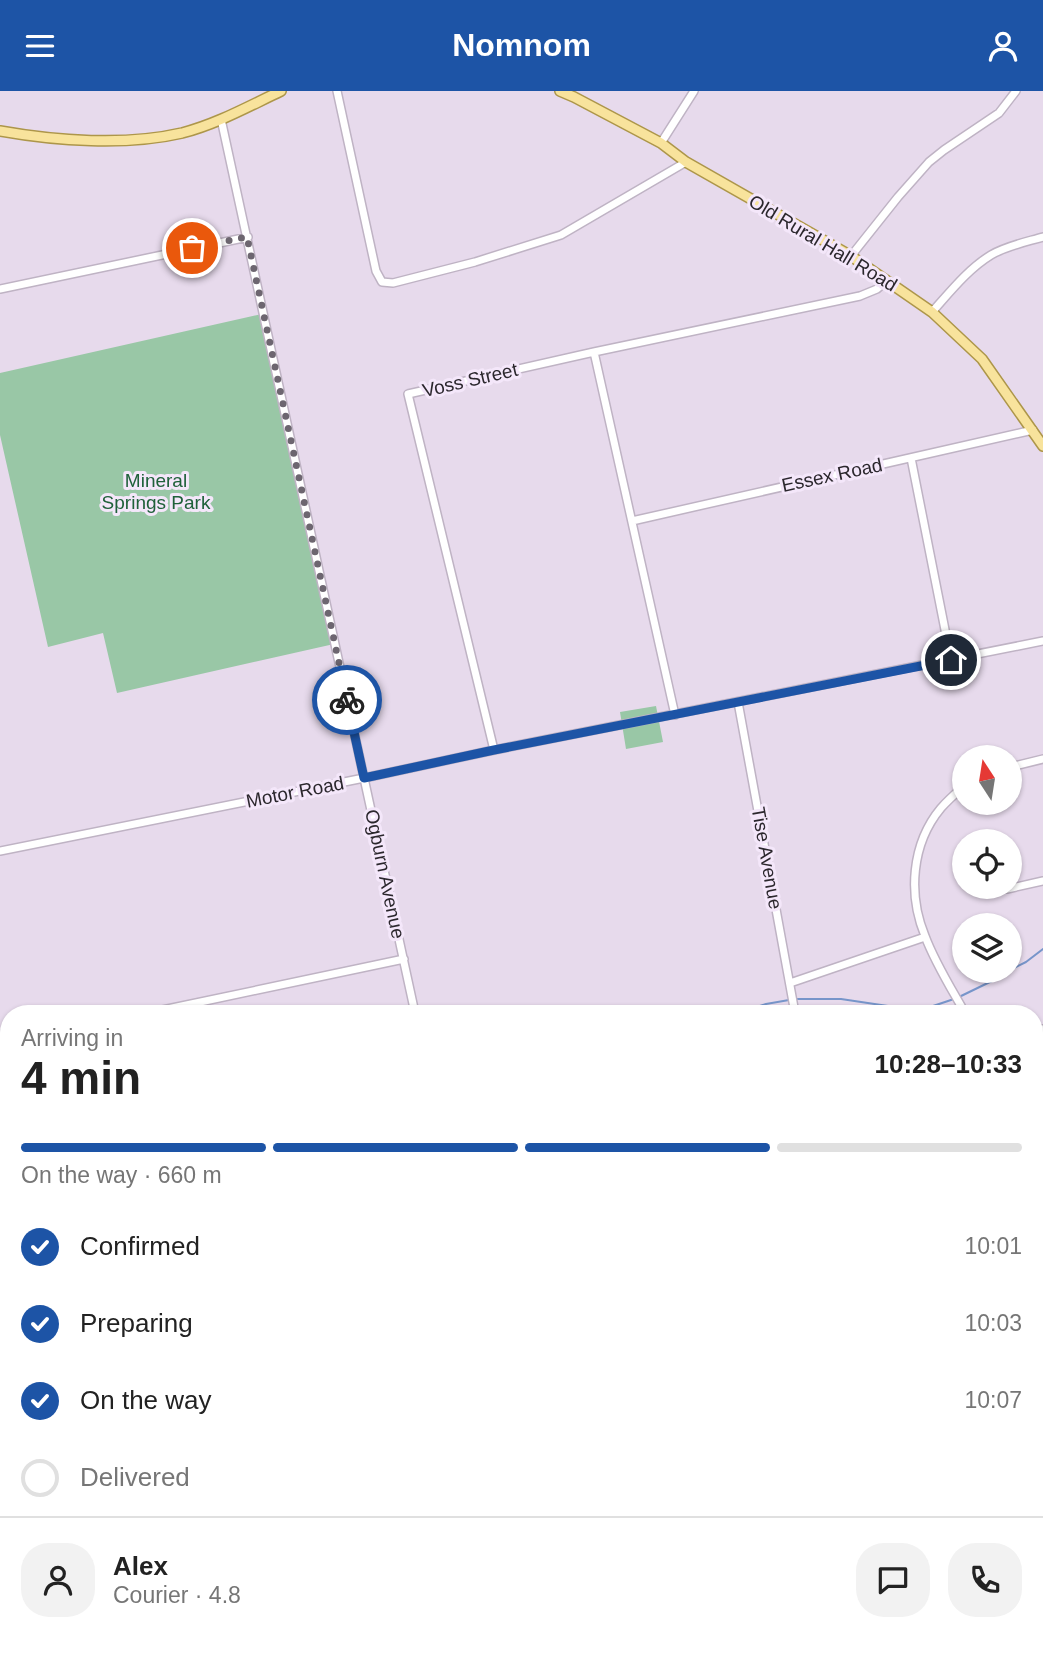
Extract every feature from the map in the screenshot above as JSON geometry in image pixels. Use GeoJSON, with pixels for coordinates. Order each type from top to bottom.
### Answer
{"type":"FeatureCollection","features":[{"type":"Feature","properties":{"kind":"main road"},"geometry":{"type":"LineString","coordinates":[[0,131],[42,138],[99,140],[183,133],[221,119],[281,91]]}},
{"type":"Feature","properties":{"kind":"main road","name":"Old Rural Hall Road"},"geometry":{"type":"LineString","coordinates":[[560,91],[572,94],[661,143],[686,162],[851,256],[932,311],[982,359],[1043,446]]}},
{"type":"Feature","properties":{"kind":"street"},"geometry":{"type":"LineString","coordinates":[[337,91],[376,271],[382,282],[393,283],[561,235],[686,162]]}},
{"type":"Feature","properties":{"kind":"street"},"geometry":{"type":"LineString","coordinates":[[661,143],[694,91]]}},
{"type":"Feature","properties":{"kind":"street"},"geometry":{"type":"LineString","coordinates":[[851,256],[916,175],[944,150],[999,113],[1016,91]]}},
{"type":"Feature","properties":{"kind":"street","name":"Ogburn Avenue"},"geometry":{"type":"LineString","coordinates":[[221,119],[413,1005]]}},
{"type":"Feature","properties":{"kind":"street"},"geometry":{"type":"LineString","coordinates":[[0,289],[247,237]]}},
{"type":"Feature","properties":{"kind":"street"},"geometry":{"type":"LineString","coordinates":[[932,311],[970,271],[992,254],[1043,237]]}},
{"type":"Feature","properties":{"kind":"street","name":"Voss Street"},"geometry":{"type":"LineString","coordinates":[[494,750],[408,394],[860,296],[877,289],[887,281]]}},
{"type":"Feature","properties":{"kind":"street"},"geometry":{"type":"LineString","coordinates":[[594,352],[675,715]]}},
{"type":"Feature","properties":{"kind":"street","name":"Essex Road"},"geometry":{"type":"LineString","coordinates":[[632,521],[1033,430]]}},
{"type":"Feature","properties":{"kind":"street"},"geometry":{"type":"LineString","coordinates":[[911,458],[951,660]]}},
{"type":"Feature","properties":{"kind":"street","name":"Motor Road"},"geometry":{"type":"LineString","coordinates":[[0,851],[1043,641]]}},
{"type":"Feature","properties":{"kind":"street","name":"Tise Avenue"},"geometry":{"type":"LineString","coordinates":[[738,702],[794,1005]]}},
{"type":"Feature","properties":{"kind":"street"},"geometry":{"type":"LineString","coordinates":[[1022,764],[1043,759]]}},
{"type":"Feature","properties":{"kind":"street"},"geometry":{"type":"LineString","coordinates":[[952,798],[940,810],[920,849],[914,895],[925,937],[961,1005]]}},
{"type":"Feature","properties":{"kind":"street"},"geometry":{"type":"LineString","coordinates":[[1022,886],[1043,881]]}},
{"type":"Feature","properties":{"kind":"street"},"geometry":{"type":"LineString","coordinates":[[790,983],[925,937]]}},
{"type":"Feature","properties":{"kind":"street"},"geometry":{"type":"LineString","coordinates":[[191,1005],[404,960]]}},
{"type":"Feature","properties":{"kind":"green space","name":"Mineral Springs Park"},"geometry":{"type":"Polygon","coordinates":[[[262,314],[334,644],[117,693],[103,633],[48,647],[0,435],[0,373],[262,314]]]}},
{"type":"Feature","properties":{"kind":"green space"},"geometry":{"type":"Polygon","coordinates":[[[656,706],[663,742],[626,749],[620,712],[656,706]]]}},
{"type":"Feature","properties":{"kind":"waterway"},"geometry":{"type":"LineString","coordinates":[[1022,964],[1043,949]]}},
{"type":"Feature","properties":{"kind":"waterway"},"geometry":{"type":"LineString","coordinates":[[959,997],[988,983]]}},
{"type":"Feature","properties":{"kind":"waterway"},"geometry":{"type":"LineString","coordinates":[[794,999],[841,999],[881,1005]]}},
{"type":"Feature","properties":{"kind":"waterway"},"geometry":{"type":"LineString","coordinates":[[936,1005],[954,999]]}},
{"type":"Feature","properties":{"kind":"waterway"},"geometry":{"type":"LineString","coordinates":[[763,1005],[789,1000]]}},
{"type":"Feature","properties":{"kind":"way so far"},"geometry":{"type":"LineString","coordinates":[[192,248],[247,237],[347,700]]}},
{"type":"Feature","properties":{"kind":"route"},"geometry":{"type":"LineString","coordinates":[[347,700],[364,778],[951,660]]}}]}
